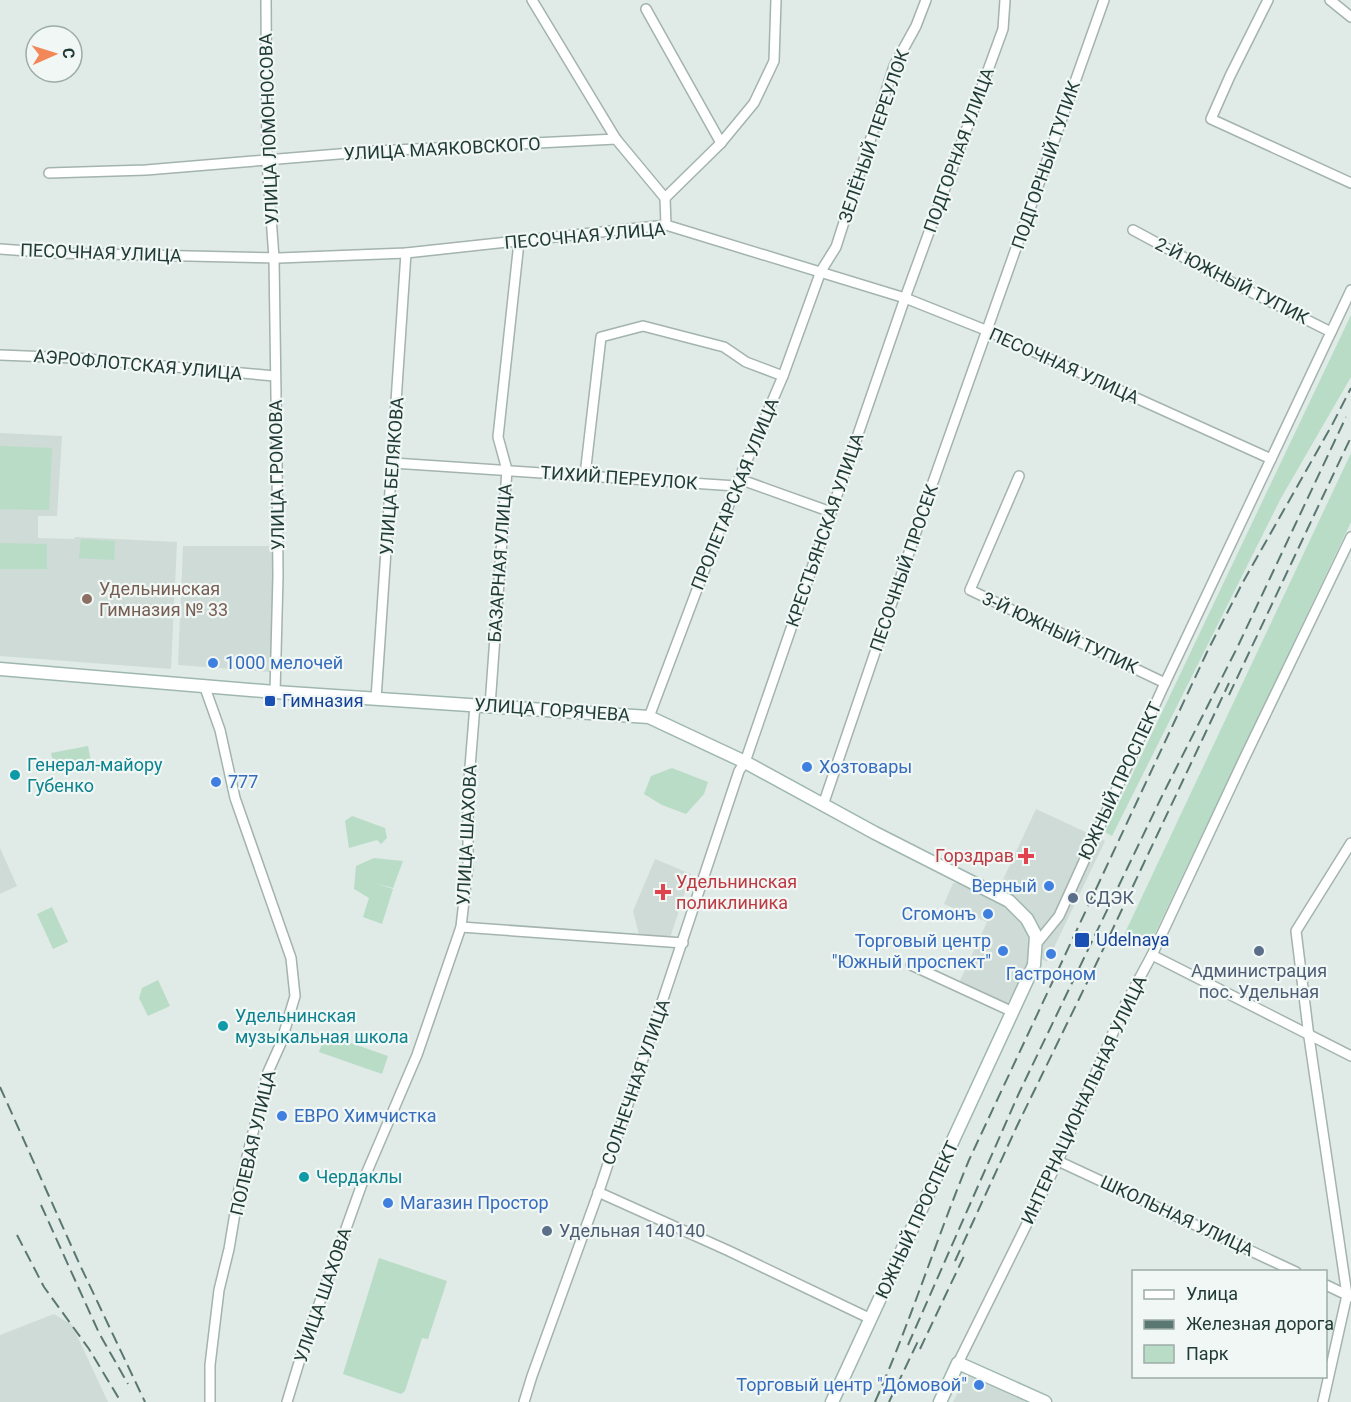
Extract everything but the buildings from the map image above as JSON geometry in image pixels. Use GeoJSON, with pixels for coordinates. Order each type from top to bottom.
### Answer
{"type":"FeatureCollection","features":[{"type":"Feature","properties":{"kind":"main road","name":"УЛИЦА ГОРЯЧЕВА"},"geometry":{"type":"LineString","coordinates":[[0,669],[274,692],[649,717],[745,762],[1009,901],[1027,919],[1037,943]]}},
{"type":"Feature","properties":{"kind":"main road","name":"ЮЖНЫЙ ПРОСПЕКТ"},"geometry":{"type":"LineString","coordinates":[[832,1402],[1034,965],[1037,943]]}},
{"type":"Feature","properties":{"kind":"main road","name":"ИНТЕРНАЦИОНАЛЬНАЯ УЛИЦА"},"geometry":{"type":"LineString","coordinates":[[940,1402],[958,1363]]}},
{"type":"Feature","properties":{"kind":"main road"},"geometry":{"type":"LineString","coordinates":[[958,1363],[1045,1402]]}},
{"type":"Feature","properties":{"kind":"street","name":"УЛИЦА ЛОМОНОСОВА"},"geometry":{"type":"LineString","coordinates":[[266,0],[267,162],[274,258]]}},
{"type":"Feature","properties":{"kind":"street"},"geometry":{"type":"LineString","coordinates":[[532,0],[616,139],[665,198],[666,225]]}},
{"type":"Feature","properties":{"kind":"street"},"geometry":{"type":"LineString","coordinates":[[665,198],[721,143],[754,103],[774,61],[776,0]]}},
{"type":"Feature","properties":{"kind":"street","name":"ЗЕЛЁНЫЙ ПЕРЕУЛОК"},"geometry":{"type":"LineString","coordinates":[[821,271],[836,247],[894,66],[916,26],[926,0]]}},
{"type":"Feature","properties":{"kind":"street","name":"ПОДГОРНАЯ УЛИЦА"},"geometry":{"type":"LineString","coordinates":[[905,298],[1003,29],[1005,0]]}},
{"type":"Feature","properties":{"kind":"street","name":"ПОДГОРНЫЙ ТУПИК"},"geometry":{"type":"LineString","coordinates":[[988,331],[1104,0]]}},
{"type":"Feature","properties":{"kind":"street"},"geometry":{"type":"LineString","coordinates":[[1268,0],[1211,119],[1351,183]]}},
{"type":"Feature","properties":{"kind":"street"},"geometry":{"type":"LineString","coordinates":[[1330,0],[1351,17]]}},
{"type":"Feature","properties":{"kind":"street"},"geometry":{"type":"LineString","coordinates":[[646,9],[721,143]]}},
{"type":"Feature","properties":{"kind":"street","name":"УЛИЦА МАЯКОВСКОГО"},"geometry":{"type":"LineString","coordinates":[[49,173],[146,170],[375,152],[616,139]]}},
{"type":"Feature","properties":{"kind":"street","name":"ПЕСОЧНАЯ УЛИЦА"},"geometry":{"type":"LineString","coordinates":[[0,249],[55,253],[274,258],[406,254],[666,225],[905,298],[988,331],[1271,459]]}},
{"type":"Feature","properties":{"kind":"street","name":"2-Й ЮЖНЫЙ ТУПИК"},"geometry":{"type":"LineString","coordinates":[[1133,230],[1331,332]]}},
{"type":"Feature","properties":{"kind":"street","name":"БАЗАРНАЯ УЛИЦА"},"geometry":{"type":"LineString","coordinates":[[490,706],[507,470],[498,437],[519,242]]}},
{"type":"Feature","properties":{"kind":"street","name":"УЛИЦА БЕЛЯКОВА"},"geometry":{"type":"LineString","coordinates":[[376,699],[406,254]]}},
{"type":"Feature","properties":{"kind":"street","name":"УЛИЦА ГРОМОВА"},"geometry":{"type":"LineString","coordinates":[[274,258],[278,576],[274,692]]}},
{"type":"Feature","properties":{"kind":"street","name":"ПРОЛЕТАРСКАЯ УЛИЦА"},"geometry":{"type":"LineString","coordinates":[[649,717],[738,483],[783,376],[821,271]]}},
{"type":"Feature","properties":{"kind":"street","name":"ЮЖНЫЙ ПРОСПЕКТ"},"geometry":{"type":"LineString","coordinates":[[1037,943],[1059,916],[1165,683],[1351,290]]}},
{"type":"Feature","properties":{"kind":"street","name":"КРЕСТЬЯНСКАЯ УЛИЦА"},"geometry":{"type":"LineString","coordinates":[[745,762],[905,298]]}},
{"type":"Feature","properties":{"kind":"street"},"geometry":{"type":"LineString","coordinates":[[585,475],[602,337],[643,326],[724,347],[746,362],[783,376]]}},
{"type":"Feature","properties":{"kind":"street","name":"ПЕСОЧНЫЙ ПРОСЕК"},"geometry":{"type":"LineString","coordinates":[[823,805],[932,485],[988,331]]}},
{"type":"Feature","properties":{"kind":"street","name":"АЭРОФЛОТСКАЯ УЛИЦА"},"geometry":{"type":"LineString","coordinates":[[0,355],[75,358],[275,376]]}},
{"type":"Feature","properties":{"kind":"street","name":"ТИХИЙ ПЕРЕУЛОК"},"geometry":{"type":"LineString","coordinates":[[393,463],[738,483],[831,512]]}},
{"type":"Feature","properties":{"kind":"street","name":"3-Й ЮЖНЫЙ ТУПИК"},"geometry":{"type":"LineString","coordinates":[[1019,476],[970,590],[1165,683]]}},
{"type":"Feature","properties":{"kind":"street","name":"ИНТЕРНАЦИОНАЛЬНАЯ УЛИЦА"},"geometry":{"type":"LineString","coordinates":[[958,1363],[1058,1161],[1125,1005],[1152,955],[1351,537]]}},
{"type":"Feature","properties":{"kind":"street","name":"ПОЛЕВАЯ УЛИЦА"},"geometry":{"type":"LineString","coordinates":[[204,685],[220,730],[235,798],[291,958],[295,989],[281,1043],[268,1072],[239,1189],[231,1239],[219,1290],[210,1365],[210,1402]]}},
{"type":"Feature","properties":{"kind":"street","name":"УЛИЦА ШАХОВА"},"geometry":{"type":"LineString","coordinates":[[287,1402],[304,1346],[359,1190],[417,1055],[461,927],[468,865],[468,792],[475,705]]}},
{"type":"Feature","properties":{"kind":"street","name":"СОЛНЕЧНАЯ УЛИЦА"},"geometry":{"type":"LineString","coordinates":[[524,1402],[683,943],[739,771],[745,762]]}},
{"type":"Feature","properties":{"kind":"street"},"geometry":{"type":"LineString","coordinates":[[1323,1402],[1349,1296],[1309,1036],[1296,931],[1351,843]]}},
{"type":"Feature","properties":{"kind":"street"},"geometry":{"type":"LineString","coordinates":[[461,927],[683,943]]}},
{"type":"Feature","properties":{"kind":"street"},"geometry":{"type":"LineString","coordinates":[[1152,955],[1351,1056]]}},
{"type":"Feature","properties":{"kind":"street"},"geometry":{"type":"LineString","coordinates":[[911,965],[1013,1012]]}},
{"type":"Feature","properties":{"kind":"street","name":"ШКОЛЬНАЯ УЛИЦА"},"geometry":{"type":"LineString","coordinates":[[1058,1161],[1292,1270]]}},
{"type":"Feature","properties":{"kind":"street"},"geometry":{"type":"LineString","coordinates":[[598,1192],[871,1319]]}},
{"type":"Feature","properties":{"kind":"street"},"geometry":{"type":"LineString","coordinates":[[1327,1285],[1349,1296]]}},
{"type":"Feature","properties":{"kind":"shaded area","name":"Удельнинская Гимназия № 33"},"geometry":{"type":"Polygon","coordinates":[[[0,433],[62,436],[57,516],[38,516],[38,538],[74,539],[75,537],[177,542],[171,669],[0,656],[0,433]]]}},
{"type":"Feature","properties":{"kind":"shaded area"},"geometry":{"type":"Polygon","coordinates":[[[183,546],[273,546],[271,672],[178,665],[183,546]]]}},
{"type":"Feature","properties":{"kind":"shaded area"},"geometry":{"type":"Polygon","coordinates":[[[1036,809],[1105,841],[1047,962],[1038,957],[1027,957],[1028,966],[1023,978],[1007,1004],[959,983],[987,922],[944,904],[953,883],[1000,886],[1036,809]]]}},
{"type":"Feature","properties":{"kind":"shaded area"},"geometry":{"type":"Polygon","coordinates":[[[0,848],[17,886],[0,894],[0,848]]]}},
{"type":"Feature","properties":{"kind":"shaded area","name":"Удельнинская поликлиника"},"geometry":{"type":"Polygon","coordinates":[[[655,859],[691,874],[670,938],[639,935],[633,911],[655,859]]]}},
{"type":"Feature","properties":{"kind":"shaded area"},"geometry":{"type":"Polygon","coordinates":[[[54,1314],[72,1325],[108,1402],[0,1402],[0,1335],[54,1314]]]}},
{"type":"Feature","properties":{"kind":"shaded area"},"geometry":{"type":"Polygon","coordinates":[[[967,1374],[1026,1402],[953,1402],[967,1374]]]}},
{"type":"Feature","properties":{"kind":"green space"},"geometry":{"type":"Polygon","coordinates":[[[1351,315],[1351,377],[1281,498],[1112,836],[1105,832],[1351,315]]]}},
{"type":"Feature","properties":{"kind":"green space"},"geometry":{"type":"Polygon","coordinates":[[[0,446],[52,448],[49,510],[0,509],[0,446]]]}},
{"type":"Feature","properties":{"kind":"green space"},"geometry":{"type":"Polygon","coordinates":[[[1351,453],[1351,522],[1148,948],[1123,937],[1351,453]]]}},
{"type":"Feature","properties":{"kind":"green space"},"geometry":{"type":"Polygon","coordinates":[[[81,539],[115,541],[114,560],[79,558],[81,539]]]}},
{"type":"Feature","properties":{"kind":"green space"},"geometry":{"type":"Polygon","coordinates":[[[0,543],[47,544],[47,569],[0,569],[0,543]]]}},
{"type":"Feature","properties":{"kind":"green space"},"geometry":{"type":"Polygon","coordinates":[[[88,746],[92,766],[55,773],[51,753],[88,746]]]}},
{"type":"Feature","properties":{"kind":"green space"},"geometry":{"type":"Polygon","coordinates":[[[672,768],[708,782],[704,794],[686,814],[662,805],[644,794],[651,776],[672,768]]]}},
{"type":"Feature","properties":{"kind":"green space"},"geometry":{"type":"Polygon","coordinates":[[[352,816],[385,828],[387,838],[381,844],[377,840],[349,848],[345,821],[352,816]]]}},
{"type":"Feature","properties":{"kind":"green space"},"geometry":{"type":"Polygon","coordinates":[[[374,858],[403,861],[393,888],[374,883],[393,889],[382,924],[363,917],[369,898],[354,889],[356,866],[374,858]]]}},
{"type":"Feature","properties":{"kind":"green space"},"geometry":{"type":"Polygon","coordinates":[[[52,907],[68,942],[53,949],[37,914],[52,907]]]}},
{"type":"Feature","properties":{"kind":"green space"},"geometry":{"type":"Polygon","coordinates":[[[158,980],[170,1006],[148,1016],[139,998],[142,988],[158,980]]]}},
{"type":"Feature","properties":{"kind":"green space"},"geometry":{"type":"Polygon","coordinates":[[[325,1034],[388,1056],[382,1074],[319,1052],[325,1034]]]}},
{"type":"Feature","properties":{"kind":"green space"},"geometry":{"type":"Polygon","coordinates":[[[379,1258],[447,1281],[428,1339],[422,1338],[405,1391],[401,1394],[343,1374],[379,1258]]]}},
{"type":"Feature","properties":{"kind":"railway"},"geometry":{"type":"LineString","coordinates":[[875,1402],[969,1160],[1208,650],[1243,582],[1351,388]]}},
{"type":"Feature","properties":{"kind":"railway"},"geometry":{"type":"LineString","coordinates":[[908,1345],[1019,1093],[1162,796],[1237,648],[1346,417]]}},
{"type":"Feature","properties":{"kind":"railway"},"geometry":{"type":"LineString","coordinates":[[1229,695],[1351,437]]}},
{"type":"Feature","properties":{"kind":"railway"},"geometry":{"type":"LineString","coordinates":[[955,1261],[1017,1126],[1229,683]]}},
{"type":"Feature","properties":{"kind":"railway"},"geometry":{"type":"LineString","coordinates":[[0,1087],[79,1263],[145,1402]]}},
{"type":"Feature","properties":{"kind":"railway"},"geometry":{"type":"LineString","coordinates":[[41,1205],[99,1333],[128,1384]]}},
{"type":"Feature","properties":{"kind":"railway"},"geometry":{"type":"LineString","coordinates":[[17,1235],[44,1287],[89,1349],[121,1402]]}},
{"type":"Feature","properties":{"kind":"railway"},"geometry":{"type":"LineString","coordinates":[[920,1349],[965,1254]]}},
{"type":"Feature","properties":{"kind":"railway"},"geometry":{"type":"LineString","coordinates":[[889,1402],[920,1337]]}},
{"type":"Feature","properties":{"kind":"place","name":"Удельнинская Гимназия № 33"},"geometry":{"type":"Point","coordinates":[87,599]}},
{"type":"Feature","properties":{"kind":"place","name":"1000 мелочей"},"geometry":{"type":"Point","coordinates":[213,663]}},
{"type":"Feature","properties":{"kind":"place","name":"Гимназия"},"geometry":{"type":"Point","coordinates":[270,701]}},
{"type":"Feature","properties":{"kind":"place","name":"Хозтовары"},"geometry":{"type":"Point","coordinates":[807,767]}},
{"type":"Feature","properties":{"kind":"place","name":"Генерал-майору Губенко"},"geometry":{"type":"Point","coordinates":[15,775]}},
{"type":"Feature","properties":{"kind":"place","name":"777"},"geometry":{"type":"Point","coordinates":[216,782]}},
{"type":"Feature","properties":{"kind":"place","name":"Горздрав"},"geometry":{"type":"Point","coordinates":[1026,856]}},
{"type":"Feature","properties":{"kind":"place","name":"Верный"},"geometry":{"type":"Point","coordinates":[1049,886]}},
{"type":"Feature","properties":{"kind":"place","name":"Удельнинская поликлиника"},"geometry":{"type":"Point","coordinates":[663,892]}},
{"type":"Feature","properties":{"kind":"place","name":"СДЭК"},"geometry":{"type":"Point","coordinates":[1073,898]}},
{"type":"Feature","properties":{"kind":"place","name":"Сгомонъ"},"geometry":{"type":"Point","coordinates":[988,914]}},
{"type":"Feature","properties":{"kind":"place","name":"Udelnaya"},"geometry":{"type":"Point","coordinates":[1082,940]}},
{"type":"Feature","properties":{"kind":"place","name":"Торговый центр \"Южный проспект\""},"geometry":{"type":"Point","coordinates":[1003,951]}},
{"type":"Feature","properties":{"kind":"place","name":"Администрация пос. Удельная"},"geometry":{"type":"Point","coordinates":[1259,951]}},
{"type":"Feature","properties":{"kind":"place","name":"Гастроном"},"geometry":{"type":"Point","coordinates":[1051,954]}},
{"type":"Feature","properties":{"kind":"place","name":"Удельнинская музыкальная школа"},"geometry":{"type":"Point","coordinates":[223,1026]}},
{"type":"Feature","properties":{"kind":"place","name":"ЕВРО Химчистка"},"geometry":{"type":"Point","coordinates":[282,1116]}},
{"type":"Feature","properties":{"kind":"place","name":"Чердаклы"},"geometry":{"type":"Point","coordinates":[304,1177]}},
{"type":"Feature","properties":{"kind":"place","name":"Магазин Простор"},"geometry":{"type":"Point","coordinates":[388,1203]}},
{"type":"Feature","properties":{"kind":"place","name":"Удельная 140140"},"geometry":{"type":"Point","coordinates":[547,1231]}},
{"type":"Feature","properties":{"kind":"place","name":"Торговый центр \"Домовой\""},"geometry":{"type":"Point","coordinates":[979,1385]}}]}
